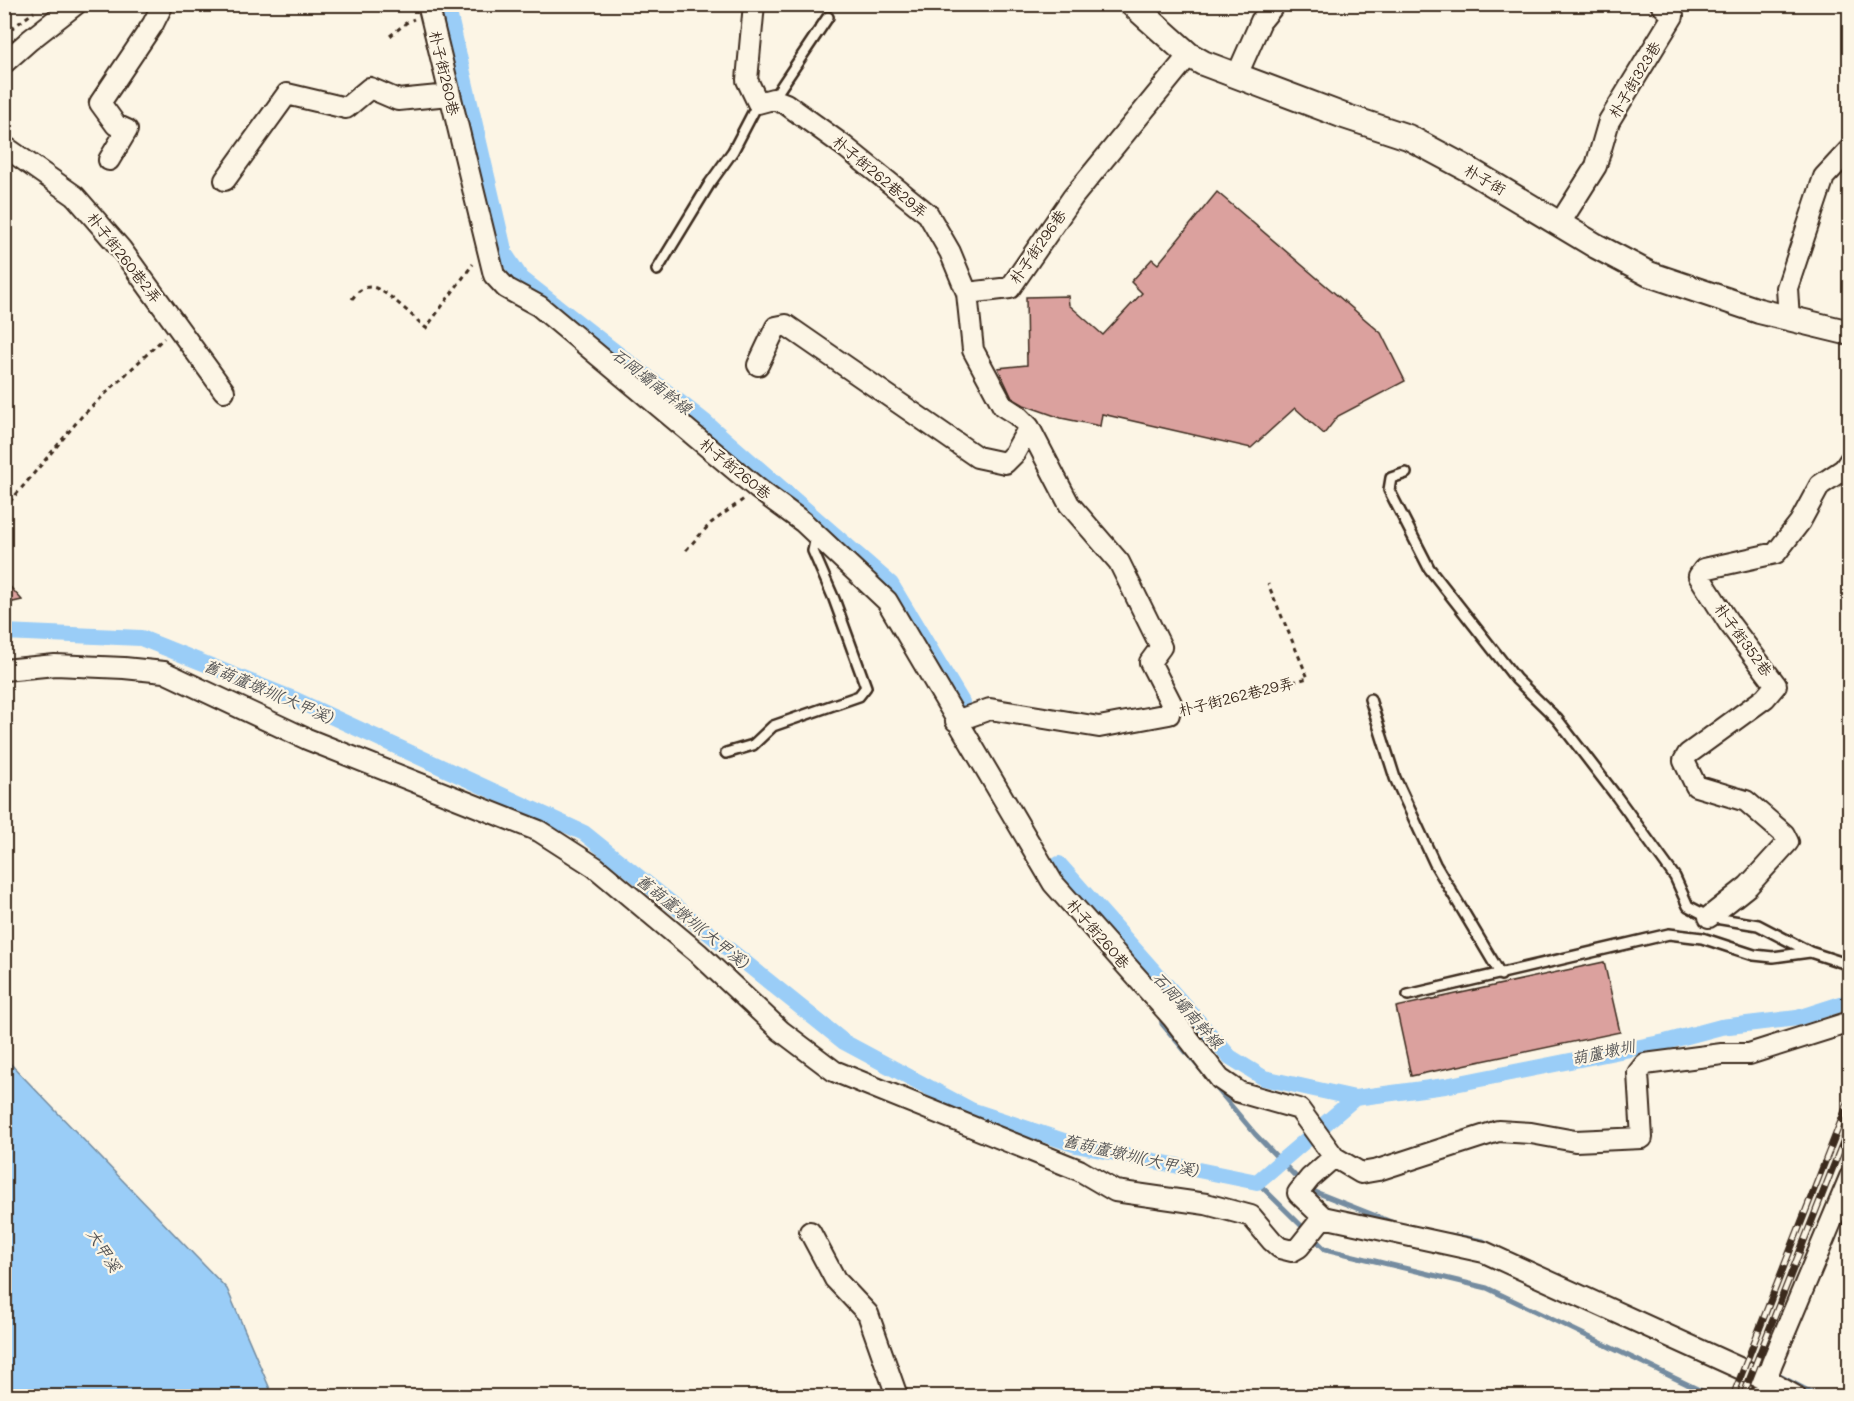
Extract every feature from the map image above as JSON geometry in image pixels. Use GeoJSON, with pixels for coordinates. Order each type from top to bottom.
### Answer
{"type":"FeatureCollection","features":[{"type":"Feature","properties":{"kind":"street"},"geometry":{"type":"LineString","coordinates":[[4,63],[76,4]]}},
{"type":"Feature","properties":{"kind":"street"},"geometry":{"type":"LineString","coordinates":[[109,160],[127,130],[116,125],[100,103],[153,24],[163,4]]}},
{"type":"Feature","properties":{"kind":"street"},"geometry":{"type":"LineString","coordinates":[[754,4],[747,80],[765,101]]}},
{"type":"Feature","properties":{"kind":"street","name":"朴子街"},"geometry":{"type":"LineString","coordinates":[[1132,4],[1189,55],[1203,63],[1344,116],[1408,137],[1466,168],[1596,246],[1649,274],[1759,311],[1850,333]]}},
{"type":"Feature","properties":{"kind":"street"},"geometry":{"type":"LineString","coordinates":[[1237,75],[1261,21],[1275,4]]}},
{"type":"Feature","properties":{"kind":"street","name":"朴子街323巷"},"geometry":{"type":"LineString","coordinates":[[1560,223],[1596,166],[1609,121],[1673,16],[1661,4]]}},
{"type":"Feature","properties":{"kind":"street","name":"朴子街260巷"},"geometry":{"type":"LineString","coordinates":[[429,9],[494,274],[506,288],[539,306],[758,489],[803,522],[816,537],[887,601],[1053,883],[1172,1017],[1220,1080],[1239,1092],[1299,1109],[1334,1157],[1361,1173],[1378,1170],[1498,1131],[1531,1133],[1575,1141],[1642,1138],[1638,1072],[1645,1064],[1722,1054],[1749,1054],[1850,1022]]}},
{"type":"Feature","properties":{"kind":"street","name":"朴子街296巷"},"geometry":{"type":"LineString","coordinates":[[967,293],[1010,288],[1073,197],[1189,55]]}},
{"type":"Feature","properties":{"kind":"street"},"geometry":{"type":"LineString","coordinates":[[225,180],[287,94],[346,108],[370,88],[398,100],[449,95]]}},
{"type":"Feature","properties":{"kind":"street","name":"朴子街262巷29弄"},"geometry":{"type":"LineString","coordinates":[[765,101],[786,104],[928,214],[950,252],[967,293]]}},
{"type":"Feature","properties":{"kind":"street","name":"朴子街260巷2弄"},"geometry":{"type":"LineString","coordinates":[[4,146],[75,196],[121,249],[224,391]]}},
{"type":"Feature","properties":{"kind":"street"},"geometry":{"type":"LineString","coordinates":[[1789,319],[1787,288],[1824,177],[1850,149]]}},
{"type":"Feature","properties":{"kind":"street"},"geometry":{"type":"LineString","coordinates":[[956,721],[990,709],[1099,727],[1169,714],[1171,703],[1150,662],[1161,647],[1119,562],[1068,504],[1029,428],[1017,415],[1002,406],[973,350],[967,293]]}},
{"type":"Feature","properties":{"kind":"street"},"geometry":{"type":"LineString","coordinates":[[758,365],[776,327],[786,325],[976,458],[1005,463],[1014,454],[1029,428]]}},
{"type":"Feature","properties":{"kind":"street","name":"朴子街352巷"},"geometry":{"type":"LineString","coordinates":[[1709,917],[1748,886],[1788,842],[1784,834],[1746,801],[1696,786],[1684,761],[1688,754],[1765,698],[1776,685],[1729,623],[1699,576],[1704,569],[1776,553],[1800,522],[1820,485],[1844,469],[1850,460]]}},
{"type":"Feature","properties":{"kind":"street"},"geometry":{"type":"LineString","coordinates":[[4,670],[55,665],[164,672],[307,739],[539,831],[595,867],[699,954],[781,1031],[834,1071],[1079,1170],[1115,1191],[1206,1204],[1251,1215],[1280,1248],[1292,1251],[1299,1248],[1323,1217]]}},
{"type":"Feature","properties":{"kind":"street"},"geometry":{"type":"LineString","coordinates":[[1334,1157],[1310,1178],[1298,1193],[1323,1217],[1484,1252],[1767,1380],[1795,1396]]}},
{"type":"Feature","properties":{"kind":"street"},"geometry":{"type":"LineString","coordinates":[[1767,1380],[1850,1177]]}},
{"type":"Feature","properties":{"kind":"street"},"geometry":{"type":"LineString","coordinates":[[810,1232],[835,1279],[868,1314],[897,1396]]}},
{"type":"Feature","properties":{"kind":"lane"},"geometry":{"type":"LineString","coordinates":[[657,270],[710,183],[765,101],[828,17]]}},
{"type":"Feature","properties":{"kind":"lane"},"geometry":{"type":"LineString","coordinates":[[1406,473],[1391,478],[1389,490],[1429,568],[1516,679],[1557,719],[1617,796],[1675,877],[1688,906],[1709,917],[1758,925],[1810,952],[1850,965]]}},
{"type":"Feature","properties":{"kind":"lane"},"geometry":{"type":"LineString","coordinates":[[726,753],[753,745],[773,726],[859,696],[866,687],[834,599],[813,551],[816,537]]}},
{"type":"Feature","properties":{"kind":"lane"},"geometry":{"type":"LineString","coordinates":[[1370,699],[1395,778],[1430,853],[1501,975]]}},
{"type":"Feature","properties":{"kind":"lane"},"geometry":{"type":"LineString","coordinates":[[1408,995],[1670,934],[1701,938],[1754,955],[1773,957],[1810,952]]}},
{"type":"Feature","properties":{"kind":"path"},"geometry":{"type":"LineString","coordinates":[[390,36],[429,9]]}},
{"type":"Feature","properties":{"kind":"path"},"geometry":{"type":"LineString","coordinates":[[4,34],[36,10]]}},
{"type":"Feature","properties":{"kind":"path"},"geometry":{"type":"LineString","coordinates":[[352,299],[359,291],[369,287],[380,289],[426,328],[486,246]]}},
{"type":"Feature","properties":{"kind":"path"},"geometry":{"type":"LineString","coordinates":[[4,509],[82,416],[177,326]]}},
{"type":"Feature","properties":{"kind":"path"},"geometry":{"type":"LineString","coordinates":[[686,550],[711,523],[758,489]]}},
{"type":"Feature","properties":{"kind":"path","name":"朴子街262巷29弄"},"geometry":{"type":"LineString","coordinates":[[1169,714],[1308,678],[1268,584]]}},
{"type":"Feature","properties":{"kind":"water","name":"大甲溪"},"geometry":{"type":"Polygon","coordinates":[[[4,1057],[227,1289],[273,1396],[5,1396],[4,1057]]]}},
{"type":"Feature","properties":{"kind":"building"},"geometry":{"type":"Polygon","coordinates":[[[1217,192],[1381,333],[1405,381],[1338,416],[1324,434],[1295,408],[1251,448],[1102,414],[1100,426],[1061,418],[1024,405],[1012,398],[998,368],[1027,365],[1026,297],[1068,296],[1069,305],[1103,335],[1142,293],[1131,282],[1152,259],[1158,264],[1217,192]]]}},
{"type":"Feature","properties":{"kind":"building"},"geometry":{"type":"Polygon","coordinates":[[[4,580],[22,600],[4,604],[4,580]]]}},
{"type":"Feature","properties":{"kind":"building"},"geometry":{"type":"Polygon","coordinates":[[[1604,962],[1620,1032],[1411,1076],[1396,1007],[1604,962]]]}},
{"type":"Feature","properties":{"kind":"waterway","name":"石岡壩南幹線"},"geometry":{"type":"LineString","coordinates":[[447,4],[505,254],[521,278],[704,421],[891,584],[962,702]]}},
{"type":"Feature","properties":{"kind":"waterway","name":"舊葫蘆墩圳(大甲溪)"},"geometry":{"type":"LineString","coordinates":[[4,632],[141,638],[296,700],[584,833],[844,1042],[971,1110],[1076,1145],[1257,1182],[1355,1098]]}},
{"type":"Feature","properties":{"kind":"waterway","name":"葫蘆墩圳"},"geometry":{"type":"LineString","coordinates":[[1059,864],[1230,1057],[1264,1078],[1355,1098],[1445,1086],[1665,1042],[1721,1027],[1797,1018],[1850,1001]]}},
{"type":"Feature","properties":{"kind":"waterway"},"geometry":{"type":"LineString","coordinates":[[1161,1016],[1162,1024],[1201,1070]]}},
{"type":"Feature","properties":{"kind":"waterway"},"geometry":{"type":"LineString","coordinates":[[1213,1084],[1255,1134],[1301,1182]]}},
{"type":"Feature","properties":{"kind":"waterway"},"geometry":{"type":"LineString","coordinates":[[1257,1182],[1325,1249],[1487,1288],[1712,1396]]}},
{"type":"Feature","properties":{"kind":"waterway"},"geometry":{"type":"LineString","coordinates":[[1308,1189],[1394,1223]]}},
{"type":"Feature","properties":{"kind":"waterway"},"geometry":{"type":"LineString","coordinates":[[1450,1235],[1483,1241],[1490,1245]]}},
{"type":"Feature","properties":{"kind":"waterway"},"geometry":{"type":"LineString","coordinates":[[1772,1372],[1818,1396]]}},
{"type":"Feature","properties":{"kind":"railway"},"geometry":{"type":"LineString","coordinates":[[1733,1396],[1850,1098]]}},
{"type":"Feature","properties":{"kind":"railway"},"geometry":{"type":"LineString","coordinates":[[1743,1396],[1850,1124]]}}]}
